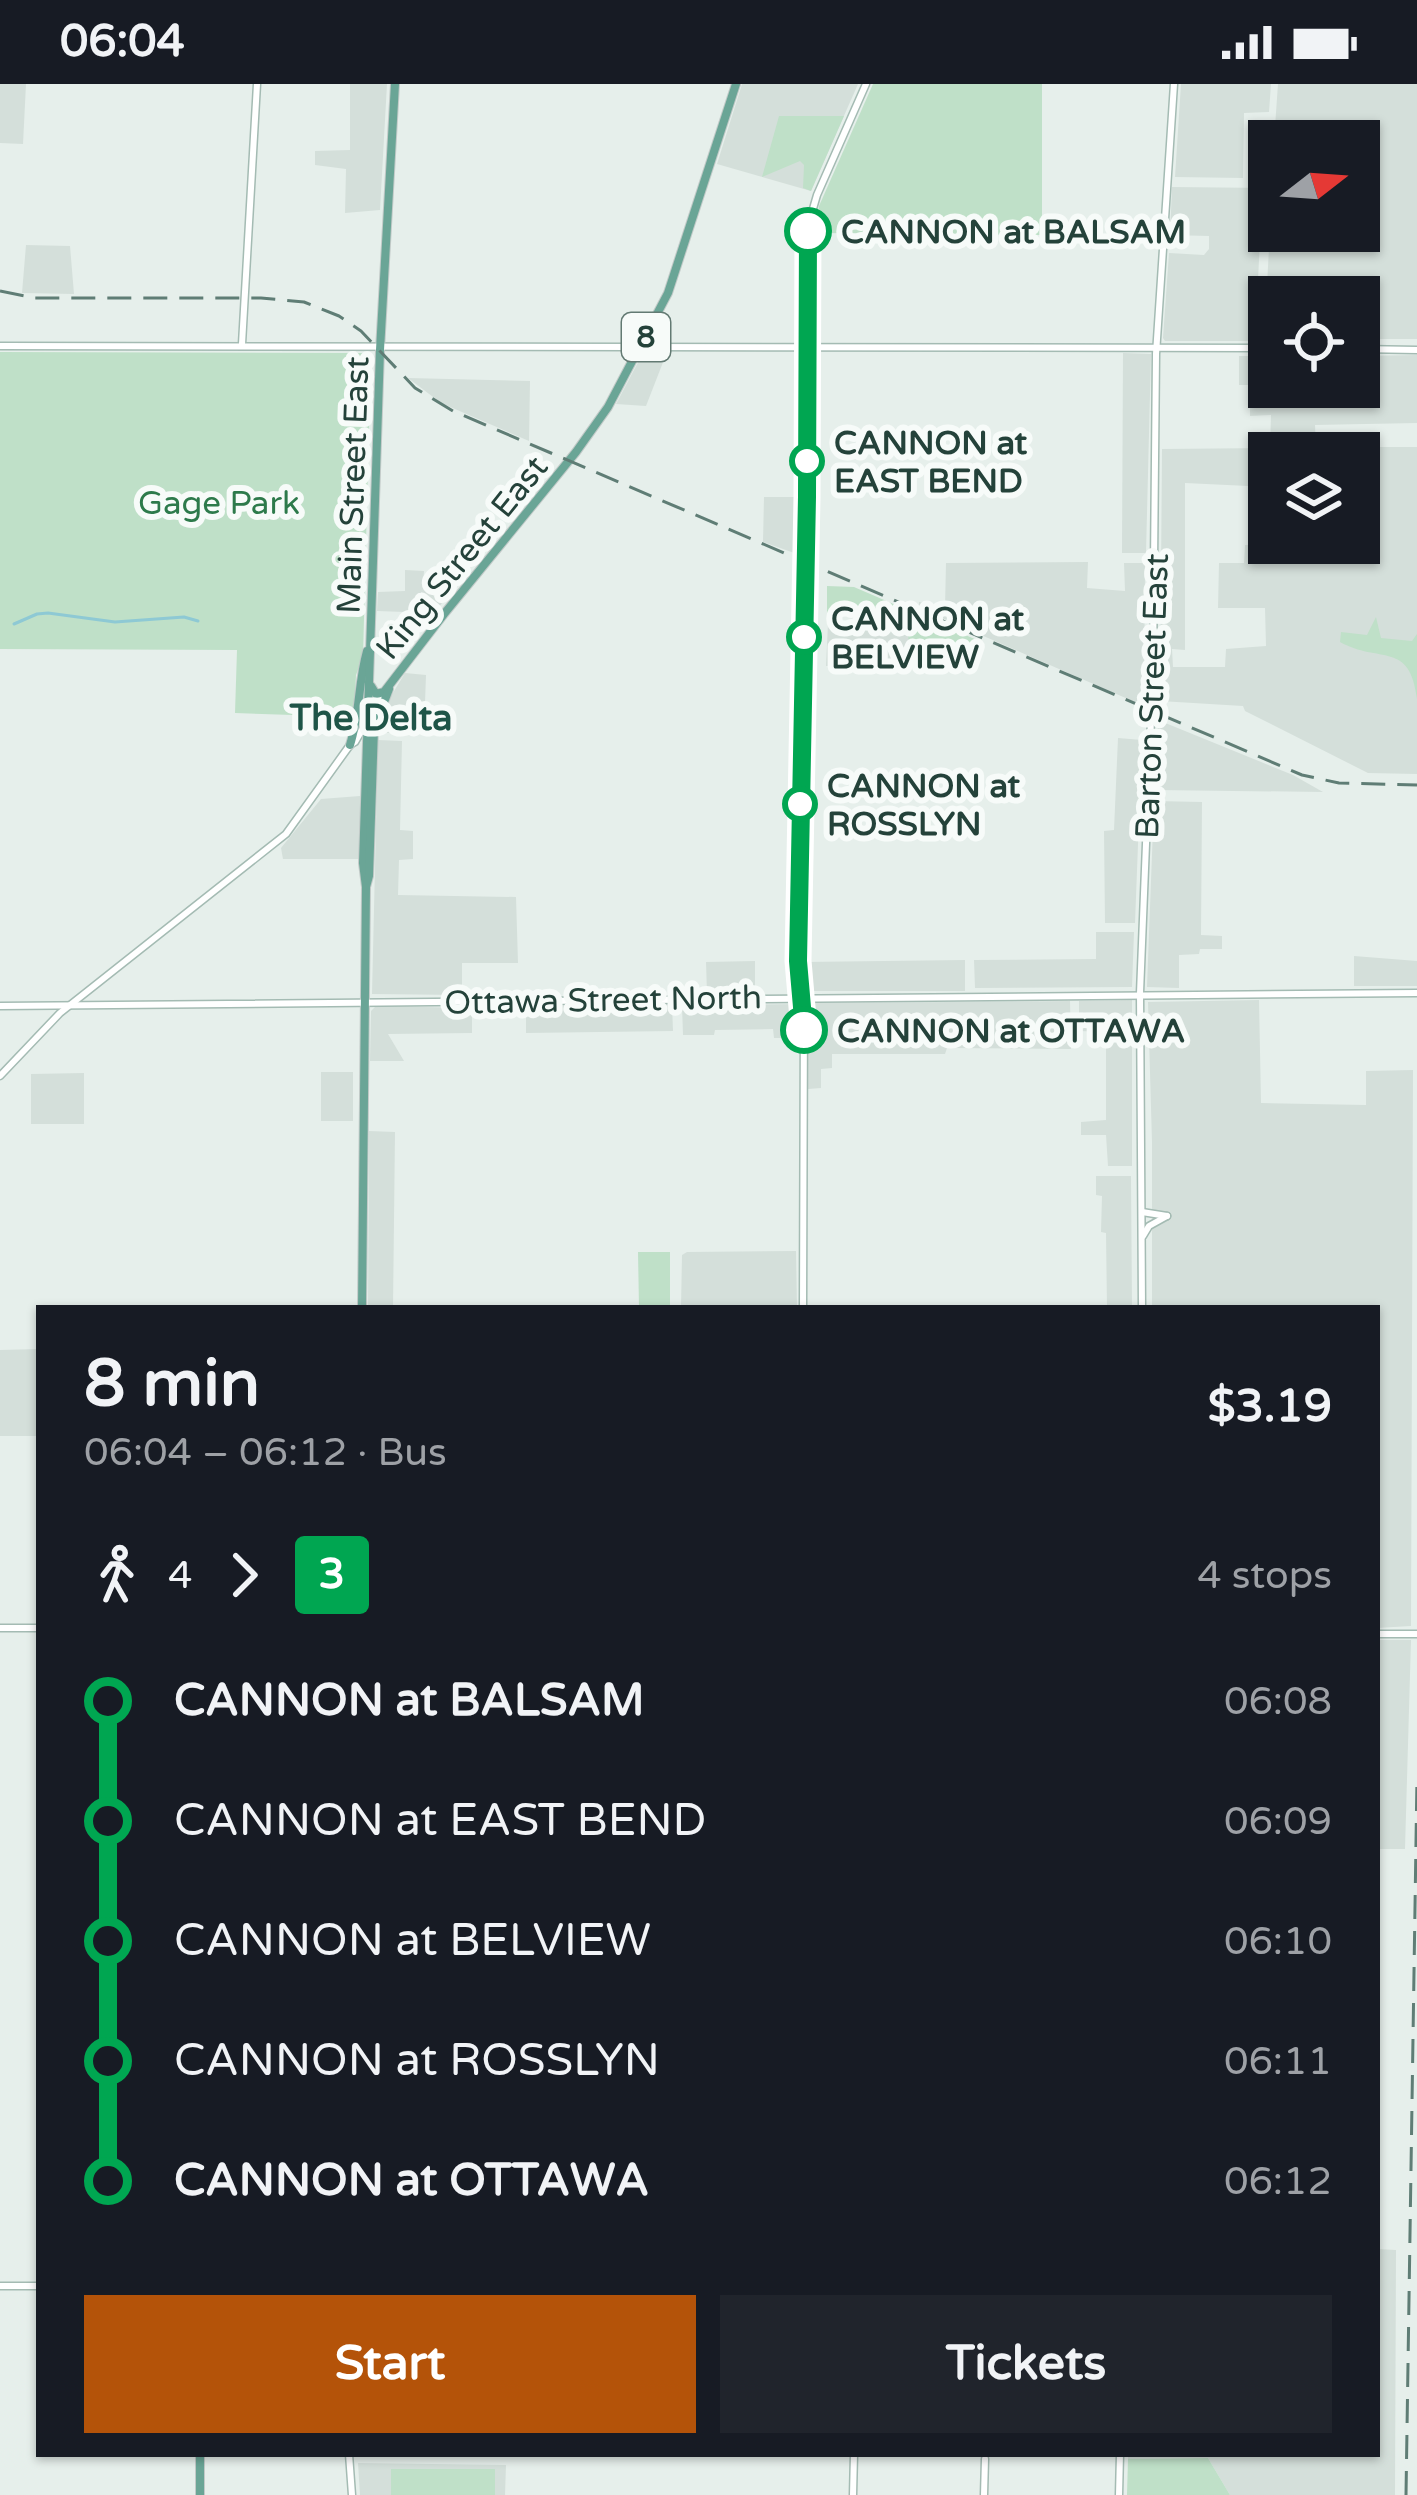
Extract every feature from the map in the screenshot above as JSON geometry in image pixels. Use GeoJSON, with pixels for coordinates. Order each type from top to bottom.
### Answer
{"type":"FeatureCollection","features":[{"type":"Feature","properties":{"kind":"main road"},"geometry":{"type":"LineString","coordinates":[[242,346],[257,84]]}},
{"type":"Feature","properties":{"kind":"main road","name":"Main Street East"},"geometry":{"type":"LineString","coordinates":[[362,1305],[363,863],[380,345],[395,84]]}},
{"type":"Feature","properties":{"kind":"main road","name":"King Street East"},"geometry":{"type":"LineString","coordinates":[[0,1076],[70,1005],[286,834],[355,742],[393,681],[593,430],[668,293],[736,84]]}},
{"type":"Feature","properties":{"kind":"main road"},"geometry":{"type":"LineString","coordinates":[[803,1305],[804,1026],[798,961],[810,214],[866,84]]}},
{"type":"Feature","properties":{"kind":"main road","name":"Barton Street East"},"geometry":{"type":"LineString","coordinates":[[1142,1305],[1140,993],[1154,670],[1156,347],[1174,84]]}},
{"type":"Feature","properties":{"kind":"main road"},"geometry":{"type":"LineString","coordinates":[[0,346],[1248,348]]}},
{"type":"Feature","properties":{"kind":"main road"},"geometry":{"type":"LineString","coordinates":[[1380,349],[1417,350]]}},
{"type":"Feature","properties":{"kind":"main road"},"geometry":{"type":"LineString","coordinates":[[350,745],[371,632]]}},
{"type":"Feature","properties":{"kind":"main road"},"geometry":{"type":"LineString","coordinates":[[370,670],[374,693],[385,692]]}},
{"type":"Feature","properties":{"kind":"main road","name":"Main Street East"},"geometry":{"type":"LineString","coordinates":[[366,887],[374,728],[393,681]]}},
{"type":"Feature","properties":{"kind":"main road","name":"Ottawa Street North"},"geometry":{"type":"LineString","coordinates":[[0,1006],[1417,993]]}},
{"type":"Feature","properties":{"kind":"main road"},"geometry":{"type":"LineString","coordinates":[[1142,1212],[1167,1216],[1149,1226],[1142,1238]]}},
{"type":"Feature","properties":{"kind":"main road"},"geometry":{"type":"LineString","coordinates":[[0,1628],[36,1628]]}},
{"type":"Feature","properties":{"kind":"main road"},"geometry":{"type":"LineString","coordinates":[[1380,1634],[1417,1634]]}},
{"type":"Feature","properties":{"kind":"main road"},"geometry":{"type":"LineString","coordinates":[[0,2287],[36,2286]]}},
{"type":"Feature","properties":{"kind":"main road"},"geometry":{"type":"LineString","coordinates":[[200,2457],[200,2495]]}},
{"type":"Feature","properties":{"kind":"main road"},"geometry":{"type":"LineString","coordinates":[[349,2457],[352,2495]]}},
{"type":"Feature","properties":{"kind":"main road"},"geometry":{"type":"LineString","coordinates":[[853,2495],[854,2457]]}},
{"type":"Feature","properties":{"kind":"main road"},"geometry":{"type":"LineString","coordinates":[[1119,2495],[1120,2457]]}},
{"type":"Feature","properties":{"kind":"main road"},"geometry":{"type":"LineString","coordinates":[[984,2495],[985,2459]]}},
{"type":"Feature","properties":{"kind":"shaded area"},"geometry":{"type":"Polygon","coordinates":[[[0,84],[26,84],[23,144],[0,143],[0,84]]]}},
{"type":"Feature","properties":{"kind":"shaded area"},"geometry":{"type":"Polygon","coordinates":[[[350,84],[387,84],[380,210],[345,213],[346,169],[315,165],[315,151],[350,150],[350,84]]]}},
{"type":"Feature","properties":{"kind":"shaded area"},"geometry":{"type":"Polygon","coordinates":[[[742,84],[858,84],[811,191],[717,164],[742,84]]]}},
{"type":"Feature","properties":{"kind":"shaded area"},"geometry":{"type":"Polygon","coordinates":[[[1181,84],[1271,84],[1269,112],[1244,113],[1243,178],[1175,177],[1181,84]]]}},
{"type":"Feature","properties":{"kind":"shaded area"},"geometry":{"type":"Polygon","coordinates":[[[1278,84],[1417,84],[1417,339],[1380,339],[1380,276],[1267,276],[1269,252],[1380,252],[1380,120],[1275,120],[1278,84]]]}},
{"type":"Feature","properties":{"kind":"shaded area"},"geometry":{"type":"Polygon","coordinates":[[[1172,187],[1248,188],[1248,252],[1259,252],[1258,276],[1248,276],[1248,341],[1165,341],[1169,253],[1204,255],[1209,249],[1209,236],[1170,235],[1172,187]]]}},
{"type":"Feature","properties":{"kind":"shaded area"},"geometry":{"type":"Polygon","coordinates":[[[26,245],[70,246],[74,294],[22,293],[26,245]]]}},
{"type":"Feature","properties":{"kind":"shaded area"},"geometry":{"type":"Polygon","coordinates":[[[644,351],[667,352],[646,406],[616,404],[644,351]]]}},
{"type":"Feature","properties":{"kind":"shaded area"},"geometry":{"type":"Polygon","coordinates":[[[1123,353],[1151,354],[1146,553],[1122,553],[1123,353]]]}},
{"type":"Feature","properties":{"kind":"shaded area"},"geometry":{"type":"Polygon","coordinates":[[[1417,355],[1417,423],[1315,425],[1315,432],[1270,432],[1271,415],[1250,416],[1250,408],[1380,408],[1380,356],[1417,355]]]}},
{"type":"Feature","properties":{"kind":"shaded area"},"geometry":{"type":"Polygon","coordinates":[[[1239,356],[1248,356],[1248,385],[1239,385],[1239,356]]]}},
{"type":"Feature","properties":{"kind":"shaded area"},"geometry":{"type":"Polygon","coordinates":[[[408,378],[530,381],[529,441],[441,403],[408,378]]]}},
{"type":"Feature","properties":{"kind":"shaded area"},"geometry":{"type":"Polygon","coordinates":[[[1380,447],[1417,447],[1417,774],[1368,773],[1243,706],[1160,701],[1162,449],[1248,448],[1248,486],[1185,483],[1185,650],[1172,649],[1173,667],[1225,667],[1226,649],[1266,646],[1265,608],[1218,608],[1219,563],[1244,563],[1248,545],[1248,564],[1380,564],[1380,447]]]}},
{"type":"Feature","properties":{"kind":"shaded area"},"geometry":{"type":"Polygon","coordinates":[[[764,497],[802,497],[800,555],[763,542],[764,497]]]}},
{"type":"Feature","properties":{"kind":"shaded area"},"geometry":{"type":"Polygon","coordinates":[[[1088,562],[1087,588],[1125,591],[1124,563],[1145,563],[1144,706],[919,608],[919,602],[945,607],[946,563],[1088,562]]]}},
{"type":"Feature","properties":{"kind":"shaded area"},"geometry":{"type":"Polygon","coordinates":[[[405,570],[424,571],[423,587],[442,603],[422,628],[404,620],[405,612],[377,611],[378,592],[405,591],[405,570]]]}},
{"type":"Feature","properties":{"kind":"shaded area"},"geometry":{"type":"Polygon","coordinates":[[[909,623],[909,665],[826,666],[828,624],[909,623]]]}},
{"type":"Feature","properties":{"kind":"shaded area"},"geometry":{"type":"Polygon","coordinates":[[[405,673],[426,675],[425,703],[416,705],[411,733],[376,733],[382,711],[405,673]]]}},
{"type":"Feature","properties":{"kind":"shaded area"},"geometry":{"type":"Polygon","coordinates":[[[1158,720],[1293,775],[1323,792],[1156,790],[1158,720]]]}},
{"type":"Feature","properties":{"kind":"shaded area"},"geometry":{"type":"Polygon","coordinates":[[[1118,738],[1142,740],[1135,923],[1105,923],[1104,831],[1114,830],[1118,738]]]}},
{"type":"Feature","properties":{"kind":"shaded area"},"geometry":{"type":"Polygon","coordinates":[[[378,740],[402,741],[400,830],[413,831],[413,859],[399,860],[398,895],[516,897],[518,963],[462,963],[462,995],[372,994],[378,740]]]}},
{"type":"Feature","properties":{"kind":"shaded area"},"geometry":{"type":"Polygon","coordinates":[[[360,796],[359,859],[283,859],[281,848],[321,799],[360,796]]]}},
{"type":"Feature","properties":{"kind":"shaded area"},"geometry":{"type":"Polygon","coordinates":[[[1154,801],[1202,802],[1201,935],[1222,936],[1222,949],[1179,955],[1179,988],[1147,987],[1154,801]]]}},
{"type":"Feature","properties":{"kind":"shaded area"},"geometry":{"type":"Polygon","coordinates":[[[1096,932],[1134,932],[1132,987],[975,988],[974,960],[1096,959],[1096,932]]]}},
{"type":"Feature","properties":{"kind":"shaded area"},"geometry":{"type":"Polygon","coordinates":[[[1354,956],[1417,961],[1417,986],[1354,986],[1354,956]]]}},
{"type":"Feature","properties":{"kind":"shaded area"},"geometry":{"type":"Polygon","coordinates":[[[965,960],[965,991],[803,991],[803,962],[965,960]]]}},
{"type":"Feature","properties":{"kind":"shaded area"},"geometry":{"type":"Polygon","coordinates":[[[755,961],[755,991],[707,993],[706,962],[755,961]]]}},
{"type":"Feature","properties":{"kind":"shaded area"},"geometry":{"type":"Polygon","coordinates":[[[1132,1000],[1132,1166],[1108,1166],[1106,1135],[1081,1135],[1081,1122],[1106,1120],[1106,1032],[1079,1031],[1079,1001],[1132,1000]]]}},
{"type":"Feature","properties":{"kind":"shaded area"},"geometry":{"type":"Polygon","coordinates":[[[1259,1000],[1261,1103],[1366,1105],[1366,1071],[1413,1070],[1411,1626],[1380,1628],[1380,1305],[1152,1305],[1148,1002],[1259,1000]]]}},
{"type":"Feature","properties":{"kind":"shaded area"},"geometry":{"type":"Polygon","coordinates":[[[1070,1001],[1071,1049],[832,1054],[832,1068],[821,1069],[821,1088],[808,1089],[808,1003],[1070,1001]]]}},
{"type":"Feature","properties":{"kind":"shaded area"},"geometry":{"type":"Polygon","coordinates":[[[672,1004],[673,1031],[526,1033],[526,1006],[672,1004]]]}},
{"type":"Feature","properties":{"kind":"shaded area"},"geometry":{"type":"Polygon","coordinates":[[[798,1004],[798,1038],[774,1038],[773,1029],[683,1035],[682,1006],[798,1004]]]}},
{"type":"Feature","properties":{"kind":"shaded area"},"geometry":{"type":"Polygon","coordinates":[[[376,1006],[472,1008],[472,1033],[388,1034],[404,1061],[370,1061],[371,1011],[376,1006]]]}},
{"type":"Feature","properties":{"kind":"shaded area"},"geometry":{"type":"Polygon","coordinates":[[[321,1072],[353,1072],[353,1121],[321,1121],[321,1072]]]}},
{"type":"Feature","properties":{"kind":"shaded area"},"geometry":{"type":"Polygon","coordinates":[[[84,1073],[84,1124],[31,1124],[31,1074],[84,1073]]]}},
{"type":"Feature","properties":{"kind":"shaded area"},"geometry":{"type":"Polygon","coordinates":[[[369,1131],[395,1132],[393,1305],[368,1305],[369,1131]]]}},
{"type":"Feature","properties":{"kind":"shaded area"},"geometry":{"type":"Polygon","coordinates":[[[1096,1176],[1131,1176],[1132,1305],[1107,1305],[1106,1233],[1101,1232],[1102,1196],[1096,1195],[1096,1176]]]}},
{"type":"Feature","properties":{"kind":"shaded area"},"geometry":{"type":"Polygon","coordinates":[[[796,1251],[797,1305],[681,1305],[682,1255],[796,1251]]]}},
{"type":"Feature","properties":{"kind":"shaded area"},"geometry":{"type":"Polygon","coordinates":[[[36,1349],[36,1436],[0,1436],[0,1350],[36,1349]]]}},
{"type":"Feature","properties":{"kind":"shaded area"},"geometry":{"type":"Polygon","coordinates":[[[1380,1640],[1411,1640],[1405,1849],[1380,1849],[1380,1640]]]}},
{"type":"Feature","properties":{"kind":"shaded area"},"geometry":{"type":"Polygon","coordinates":[[[1380,2249],[1396,2250],[1395,2495],[1230,2495],[1208,2458],[1128,2457],[1380,2457],[1380,2249]]]}},
{"type":"Feature","properties":{"kind":"shaded area"},"geometry":{"type":"Polygon","coordinates":[[[358,2463],[506,2465],[505,2495],[360,2495],[358,2463]]]}},
{"type":"Feature","properties":{"kind":"green space"},"geometry":{"type":"Polygon","coordinates":[[[873,84],[1042,84],[1042,233],[816,233],[819,206],[873,84]]]}},
{"type":"Feature","properties":{"kind":"green space"},"geometry":{"type":"Polygon","coordinates":[[[779,116],[844,116],[811,191],[803,188],[800,161],[762,177],[779,116]]]}},
{"type":"Feature","properties":{"kind":"green space","name":"Gage Park"},"geometry":{"type":"Polygon","coordinates":[[[0,352],[371,353],[363,656],[356,675],[354,717],[235,713],[237,650],[0,649],[0,352]]]}},
{"type":"Feature","properties":{"kind":"green space"},"geometry":{"type":"Polygon","coordinates":[[[827,586],[854,587],[977,640],[975,667],[909,665],[908,623],[866,623],[865,612],[856,607],[827,614],[827,586]]]}},
{"type":"Feature","properties":{"kind":"green space"},"geometry":{"type":"Polygon","coordinates":[[[1376,617],[1381,638],[1412,641],[1417,634],[1417,699],[1408,668],[1400,661],[1340,642],[1341,632],[1367,635],[1376,617]]]}},
{"type":"Feature","properties":{"kind":"green space"},"geometry":{"type":"Polygon","coordinates":[[[638,1252],[670,1252],[670,1305],[639,1305],[638,1252]]]}},
{"type":"Feature","properties":{"kind":"green space"},"geometry":{"type":"Polygon","coordinates":[[[1208,2458],[1230,2495],[1127,2495],[1128,2459],[1208,2458]]]}},
{"type":"Feature","properties":{"kind":"green space"},"geometry":{"type":"Polygon","coordinates":[[[391,2469],[495,2469],[495,2495],[391,2495],[391,2469]]]}},
{"type":"Feature","properties":{"kind":"waterway"},"geometry":{"type":"LineString","coordinates":[[14,624],[48,613],[115,622],[184,617],[198,621]]}},
{"type":"Feature","properties":{"kind":"railway"},"geometry":{"type":"LineString","coordinates":[[0,291],[35,298],[304,302],[361,331],[415,388],[453,411],[1302,775],[1339,783],[1417,785]]}},
{"type":"Feature","properties":{"kind":"railway"},"geometry":{"type":"LineString","coordinates":[[1406,2495],[1417,1777]]}},
{"type":"Feature","properties":{"kind":"bus line","name":"3"},"geometry":{"type":"LineString","coordinates":[[804,1030],[798,961],[808,231]]}},
{"type":"Feature","properties":{"kind":"place","name":"CANNON at BALSAM"},"geometry":{"type":"Point","coordinates":[808,231]}},
{"type":"Feature","properties":{"kind":"place","name":"CANNON at EAST BEND"},"geometry":{"type":"Point","coordinates":[807,461]}},
{"type":"Feature","properties":{"kind":"place","name":"CANNON at BELVIEW"},"geometry":{"type":"Point","coordinates":[804,637]}},
{"type":"Feature","properties":{"kind":"place","name":"CANNON at ROSSLYN"},"geometry":{"type":"Point","coordinates":[800,804]}},
{"type":"Feature","properties":{"kind":"place","name":"CANNON at OTTAWA"},"geometry":{"type":"Point","coordinates":[804,1030]}},
{"type":"Feature","properties":{"kind":"district","name":"The Delta"},"geometry":{"type":"Point","coordinates":[371,717]}}]}
